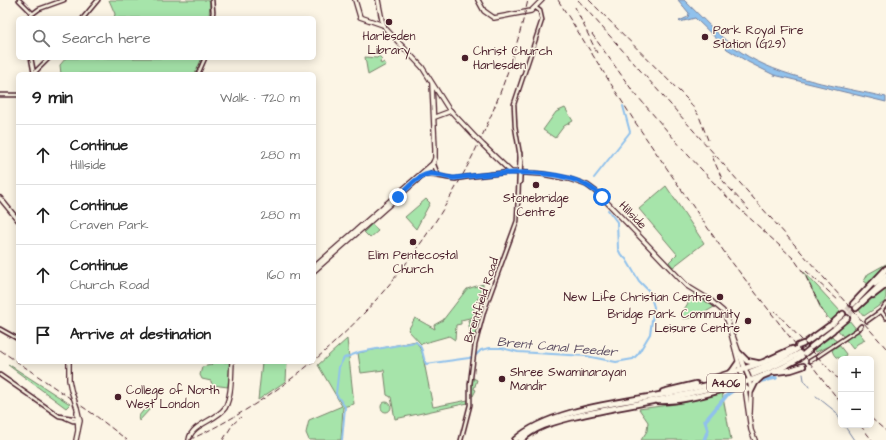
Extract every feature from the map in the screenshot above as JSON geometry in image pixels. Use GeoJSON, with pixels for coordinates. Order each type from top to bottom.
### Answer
{"type":"FeatureCollection","features":[{"type":"Feature","properties":{"kind":"highway"},"geometry":{"type":"LineString","coordinates":[[855,306],[886,269]]}},
{"type":"Feature","properties":{"kind":"highway"},"geometry":{"type":"LineString","coordinates":[[855,306],[886,275]]}},
{"type":"Feature","properties":{"kind":"highway"},"geometry":{"type":"LineString","coordinates":[[855,306],[886,280]]}},
{"type":"Feature","properties":{"kind":"highway"},"geometry":{"type":"LineString","coordinates":[[855,306],[886,285]]}},
{"type":"Feature","properties":{"kind":"highway","name":"A406"},"geometry":{"type":"LineString","coordinates":[[747,380],[769,373],[832,328],[847,314]]}},
{"type":"Feature","properties":{"kind":"highway","name":"A406"},"geometry":{"type":"LineString","coordinates":[[515,440],[526,430],[544,421],[594,408],[684,395],[741,379],[776,366],[832,328]]}},
{"type":"Feature","properties":{"kind":"highway","name":"A406"},"geometry":{"type":"LineString","coordinates":[[743,370],[800,351]]}},
{"type":"Feature","properties":{"kind":"highway","name":"A406"},"geometry":{"type":"LineString","coordinates":[[739,353],[748,362],[764,362]]}},
{"type":"Feature","properties":{"kind":"highway"},"geometry":{"type":"LineString","coordinates":[[730,374],[738,363]]}},
{"type":"Feature","properties":{"kind":"highway"},"geometry":{"type":"LineString","coordinates":[[769,373],[790,370],[803,366]]}},
{"type":"Feature","properties":{"kind":"highway"},"geometry":{"type":"LineString","coordinates":[[648,399],[743,370]]}},
{"type":"Feature","properties":{"kind":"highway","name":"A406"},"geometry":{"type":"LineString","coordinates":[[749,390],[762,376]]}},
{"type":"Feature","properties":{"kind":"highway"},"geometry":{"type":"LineString","coordinates":[[648,399],[664,402],[681,399],[747,380]]}},
{"type":"Feature","properties":{"kind":"highway"},"geometry":{"type":"LineString","coordinates":[[736,384],[749,390]]}},
{"type":"Feature","properties":{"kind":"highway","name":"A406"},"geometry":{"type":"LineString","coordinates":[[521,440],[530,432],[546,425],[648,399]]}},
{"type":"Feature","properties":{"kind":"main road"},"geometry":{"type":"LineString","coordinates":[[355,0],[360,17],[382,23]]}},
{"type":"Feature","properties":{"kind":"main road"},"geometry":{"type":"LineString","coordinates":[[378,0],[382,23],[422,67],[448,110],[504,166],[512,172],[520,172]]}},
{"type":"Feature","properties":{"kind":"main road"},"geometry":{"type":"LineString","coordinates":[[478,0],[484,11],[494,18],[531,11],[536,8],[542,0]]}},
{"type":"Feature","properties":{"kind":"main road"},"geometry":{"type":"LineString","coordinates":[[316,269],[431,168],[433,163],[436,115],[432,84]]}},
{"type":"Feature","properties":{"kind":"main road"},"geometry":{"type":"LineString","coordinates":[[434,99],[436,97],[440,97]]}},
{"type":"Feature","properties":{"kind":"main road"},"geometry":{"type":"LineString","coordinates":[[436,115],[448,110]]}},
{"type":"Feature","properties":{"kind":"main road"},"geometry":{"type":"LineString","coordinates":[[316,265],[433,163]]}},
{"type":"Feature","properties":{"kind":"main road"},"geometry":{"type":"LineString","coordinates":[[504,166],[520,172]]}},
{"type":"Feature","properties":{"kind":"main road","name":"Hillside"},"geometry":{"type":"LineString","coordinates":[[520,172],[569,179],[594,190],[687,286],[708,299],[723,311],[732,335]]}},
{"type":"Feature","properties":{"kind":"main road"},"geometry":{"type":"LineString","coordinates":[[0,198],[16,218]]}},
{"type":"Feature","properties":{"kind":"main road"},"geometry":{"type":"LineString","coordinates":[[732,335],[747,380],[751,430],[755,440]]}},
{"type":"Feature","properties":{"kind":"main road"},"geometry":{"type":"LineString","coordinates":[[732,335],[738,363],[743,370]]}},
{"type":"Feature","properties":{"kind":"main road"},"geometry":{"type":"LineString","coordinates":[[69,364],[69,380],[77,411],[76,421],[78,432],[76,440]]}},
{"type":"Feature","properties":{"kind":"main road"},"geometry":{"type":"LineString","coordinates":[[189,440],[194,431],[219,414],[225,407],[228,399],[232,364]]}},
{"type":"Feature","properties":{"kind":"main road"},"geometry":{"type":"LineString","coordinates":[[76,421],[78,432]]}},
{"type":"Feature","properties":{"kind":"street"},"geometry":{"type":"LineString","coordinates":[[19,0],[32,13]]}},
{"type":"Feature","properties":{"kind":"street"},"geometry":{"type":"LineString","coordinates":[[29,16],[32,13],[55,2],[64,0]]}},
{"type":"Feature","properties":{"kind":"street"},"geometry":{"type":"LineString","coordinates":[[85,16],[98,0]]}},
{"type":"Feature","properties":{"kind":"street"},"geometry":{"type":"LineString","coordinates":[[212,0],[212,16]]}},
{"type":"Feature","properties":{"kind":"street"},"geometry":{"type":"LineString","coordinates":[[520,172],[520,153],[515,126],[515,98],[542,17],[536,8]]}},
{"type":"Feature","properties":{"kind":"street"},"geometry":{"type":"LineString","coordinates":[[32,60],[35,72]]}},
{"type":"Feature","properties":{"kind":"street"},"geometry":{"type":"LineString","coordinates":[[36,72],[47,60]]}},
{"type":"Feature","properties":{"kind":"street"},"geometry":{"type":"LineString","coordinates":[[199,72],[204,60]]}},
{"type":"Feature","properties":{"kind":"street"},"geometry":{"type":"LineString","coordinates":[[0,95],[16,95]]}},
{"type":"Feature","properties":{"kind":"street"},"geometry":{"type":"LineString","coordinates":[[433,163],[439,175]]}},
{"type":"Feature","properties":{"kind":"street"},"geometry":{"type":"LineString","coordinates":[[424,175],[439,175],[446,178],[455,178],[512,172],[519,179]]}},
{"type":"Feature","properties":{"kind":"street","name":"Brentfield Road"},"geometry":{"type":"LineString","coordinates":[[519,190],[520,172]]}},
{"type":"Feature","properties":{"kind":"street","name":"Brentfield Road"},"geometry":{"type":"LineString","coordinates":[[461,440],[470,405],[469,392],[472,356],[485,309],[517,221],[520,172]]}},
{"type":"Feature","properties":{"kind":"street"},"geometry":{"type":"LineString","coordinates":[[867,321],[881,311],[886,304]]}},
{"type":"Feature","properties":{"kind":"street"},"geometry":{"type":"LineString","coordinates":[[881,311],[886,318]]}},
{"type":"Feature","properties":{"kind":"street"},"geometry":{"type":"LineString","coordinates":[[803,366],[828,351],[861,326]]}},
{"type":"Feature","properties":{"kind":"street"},"geometry":{"type":"LineString","coordinates":[[0,329],[16,339]]}},
{"type":"Feature","properties":{"kind":"street"},"geometry":{"type":"LineString","coordinates":[[0,375],[59,416],[76,421],[77,411]]}},
{"type":"Feature","properties":{"kind":"green space"},"geometry":{"type":"Polygon","coordinates":[[[109,0],[210,0],[209,16],[114,16],[109,0]]]}},
{"type":"Feature","properties":{"kind":"green space"},"geometry":{"type":"Polygon","coordinates":[[[379,56],[382,59],[380,61],[381,64],[384,62],[386,65],[368,75],[365,57],[377,58],[379,56]]]}},
{"type":"Feature","properties":{"kind":"green space"},"geometry":{"type":"Polygon","coordinates":[[[64,60],[201,60],[196,72],[61,72],[60,65],[64,60]]]}},
{"type":"Feature","properties":{"kind":"green space"},"geometry":{"type":"Polygon","coordinates":[[[565,108],[573,121],[564,126],[555,138],[543,130],[556,112],[565,108]]]}},
{"type":"Feature","properties":{"kind":"green space"},"geometry":{"type":"Polygon","coordinates":[[[666,186],[704,243],[673,267],[669,262],[677,254],[639,209],[666,186]]]}},
{"type":"Feature","properties":{"kind":"green space"},"geometry":{"type":"Polygon","coordinates":[[[426,199],[430,203],[416,229],[405,217],[426,199]]]}},
{"type":"Feature","properties":{"kind":"green space"},"geometry":{"type":"Polygon","coordinates":[[[372,224],[378,231],[370,238],[364,232],[372,224]]]}},
{"type":"Feature","properties":{"kind":"green space"},"geometry":{"type":"Polygon","coordinates":[[[886,264],[886,268],[868,284],[864,281],[868,274],[886,264]]]}},
{"type":"Feature","properties":{"kind":"green space"},"geometry":{"type":"Polygon","coordinates":[[[804,272],[841,312],[831,321],[821,309],[804,272]]]}},
{"type":"Feature","properties":{"kind":"green space"},"geometry":{"type":"Polygon","coordinates":[[[483,284],[483,289],[481,289],[479,295],[483,298],[478,298],[473,311],[473,313],[478,316],[461,320],[461,324],[456,325],[455,340],[449,336],[421,344],[408,330],[415,318],[435,329],[434,325],[443,320],[467,289],[483,284]]]}},
{"type":"Feature","properties":{"kind":"green space"},"geometry":{"type":"Polygon","coordinates":[[[886,287],[886,301],[864,316],[859,310],[886,287]]]}},
{"type":"Feature","properties":{"kind":"green space"},"geometry":{"type":"Polygon","coordinates":[[[694,294],[714,307],[699,316],[683,319],[681,314],[694,294]]]}},
{"type":"Feature","properties":{"kind":"green space"},"geometry":{"type":"Polygon","coordinates":[[[475,318],[479,320],[475,336],[471,337],[468,320],[475,318]]]}},
{"type":"Feature","properties":{"kind":"green space"},"geometry":{"type":"Polygon","coordinates":[[[849,320],[865,340],[857,344],[853,349],[838,330],[849,320]]]}},
{"type":"Feature","properties":{"kind":"green space"},"geometry":{"type":"Polygon","coordinates":[[[832,336],[837,342],[816,352],[814,349],[832,336]]]}},
{"type":"Feature","properties":{"kind":"green space"},"geometry":{"type":"Polygon","coordinates":[[[347,339],[354,404],[343,407],[341,440],[309,440],[306,433],[309,420],[342,406],[318,365],[347,339]]]}},
{"type":"Feature","properties":{"kind":"green space"},"geometry":{"type":"Polygon","coordinates":[[[416,341],[422,352],[433,407],[468,400],[468,403],[395,419],[391,397],[387,395],[384,370],[361,373],[358,353],[416,341]]]}},
{"type":"Feature","properties":{"kind":"green space"},"geometry":{"type":"Polygon","coordinates":[[[839,345],[846,354],[845,356],[838,356],[838,358],[835,356],[832,350],[839,345]]]}},
{"type":"Feature","properties":{"kind":"green space"},"geometry":{"type":"Polygon","coordinates":[[[8,364],[70,404],[66,408],[8,364]]]}},
{"type":"Feature","properties":{"kind":"green space"},"geometry":{"type":"Polygon","coordinates":[[[230,364],[228,387],[212,385],[211,381],[202,379],[200,375],[202,367],[230,364]]]}},
{"type":"Feature","properties":{"kind":"green space"},"geometry":{"type":"Polygon","coordinates":[[[262,364],[287,364],[286,381],[258,400],[262,364]]]}},
{"type":"Feature","properties":{"kind":"green space"},"geometry":{"type":"Polygon","coordinates":[[[473,378],[477,380],[474,389],[476,390],[473,396],[471,395],[473,378]]]}},
{"type":"Feature","properties":{"kind":"green space"},"geometry":{"type":"Polygon","coordinates":[[[722,392],[731,440],[641,440],[647,431],[648,422],[639,409],[683,403],[722,392]]]}},
{"type":"Feature","properties":{"kind":"green space"},"geometry":{"type":"Polygon","coordinates":[[[384,402],[388,402],[391,407],[388,412],[384,412],[381,409],[381,405],[384,402]]]}},
{"type":"Feature","properties":{"kind":"green space"},"geometry":{"type":"Polygon","coordinates":[[[147,406],[150,409],[139,421],[138,417],[147,406]]]}},
{"type":"Feature","properties":{"kind":"water"},"geometry":{"type":"Polygon","coordinates":[[[678,0],[684,0],[726,40],[741,52],[757,61],[792,75],[886,97],[886,102],[774,75],[748,62],[727,49],[695,18],[680,22],[679,21],[688,17],[689,13],[678,0]]]}},
{"type":"Feature","properties":{"kind":"waterway","name":"Brent Canal Feeder"},"geometry":{"type":"LineString","coordinates":[[594,178],[630,132],[623,106]]}},
{"type":"Feature","properties":{"kind":"waterway","name":"Brent Canal Feeder"},"geometry":{"type":"LineString","coordinates":[[342,440],[345,407],[336,394],[339,367],[344,358],[360,352],[416,342],[422,349],[426,364],[469,358],[476,355],[481,350],[490,348],[502,348],[518,352],[586,356],[616,362],[633,359],[638,354],[650,334],[654,307],[649,291],[639,281],[626,259],[621,255],[618,249],[617,222],[608,210]]}},
{"type":"Feature","properties":{"kind":"waterway"},"geometry":{"type":"LineString","coordinates":[[803,374],[804,380],[809,387]]}},
{"type":"Feature","properties":{"kind":"waterway"},"geometry":{"type":"LineString","coordinates":[[761,381],[776,378]]}},
{"type":"Feature","properties":{"kind":"waterway"},"geometry":{"type":"LineString","coordinates":[[704,440],[708,430],[705,421],[728,394],[737,388]]}},
{"type":"Feature","properties":{"kind":"waterway"},"geometry":{"type":"LineString","coordinates":[[816,396],[838,415]]}},
{"type":"Feature","properties":{"kind":"waterway"},"geometry":{"type":"LineString","coordinates":[[846,428],[854,440]]}},
{"type":"Feature","properties":{"kind":"tunnel"},"geometry":{"type":"LineString","coordinates":[[847,310],[853,304]]}},
{"type":"Feature","properties":{"kind":"tunnel"},"geometry":{"type":"LineString","coordinates":[[850,314],[856,308]]}},
{"type":"Feature","properties":{"kind":"railway"},"geometry":{"type":"LineString","coordinates":[[316,358],[363,315],[409,260],[449,200],[482,136],[509,69],[528,0]]}},
{"type":"Feature","properties":{"kind":"railway"},"geometry":{"type":"LineString","coordinates":[[558,0],[635,122],[727,256],[838,399]]}},
{"type":"Feature","properties":{"kind":"railway"},"geometry":{"type":"LineString","coordinates":[[578,0],[886,348]]}},
{"type":"Feature","properties":{"kind":"railway"},"geometry":{"type":"LineString","coordinates":[[589,0],[689,101],[699,116],[708,140]]}},
{"type":"Feature","properties":{"kind":"railway"},"geometry":{"type":"LineString","coordinates":[[575,7],[597,53]]}},
{"type":"Feature","properties":{"kind":"railway"},"geometry":{"type":"LineString","coordinates":[[592,34],[632,90],[688,155],[729,199],[794,259],[805,275],[826,318]]}},
{"type":"Feature","properties":{"kind":"railway"},"geometry":{"type":"LineString","coordinates":[[712,156],[723,181],[749,210]]}},
{"type":"Feature","properties":{"kind":"railway"},"geometry":{"type":"LineString","coordinates":[[806,271],[839,301]]}},
{"type":"Feature","properties":{"kind":"railway"},"geometry":{"type":"LineString","coordinates":[[774,310],[838,379]]}},
{"type":"Feature","properties":{"kind":"railway"},"geometry":{"type":"LineString","coordinates":[[0,350],[16,361]]}},
{"type":"Feature","properties":{"kind":"railway"},"geometry":{"type":"LineString","coordinates":[[20,364],[96,416],[127,440]]}},
{"type":"Feature","properties":{"kind":"railway"},"geometry":{"type":"LineString","coordinates":[[189,440],[252,406],[310,364]]}},
{"type":"Feature","properties":{"kind":"railway"},"geometry":{"type":"LineString","coordinates":[[223,440],[233,424],[241,417]]}},
{"type":"Feature","properties":{"kind":"railway"},"geometry":{"type":"LineString","coordinates":[[874,421],[886,431]]}},
{"type":"Feature","properties":{"kind":"railway"},"geometry":{"type":"LineString","coordinates":[[862,428],[872,440]]}},
{"type":"Feature","properties":{"kind":"place","name":"Harlesden Library"},"geometry":{"type":"Point","coordinates":[389,22]}},
{"type":"Feature","properties":{"kind":"place","name":"Park Royal Fire Station (G29)"},"geometry":{"type":"Point","coordinates":[705,37]}},
{"type":"Feature","properties":{"kind":"place","name":"Christ Church Harlesden"},"geometry":{"type":"Point","coordinates":[465,58]}},
{"type":"Feature","properties":{"kind":"place","name":"Stonebridge Centre"},"geometry":{"type":"Point","coordinates":[536,185]}},
{"type":"Feature","properties":{"kind":"place","name":"Elim Pentecostal Church"},"geometry":{"type":"Point","coordinates":[413,242]}},
{"type":"Feature","properties":{"kind":"place","name":"New Life Christian Centre"},"geometry":{"type":"Point","coordinates":[720,297]}},
{"type":"Feature","properties":{"kind":"place","name":"Bridge Park Community Leisure Centre"},"geometry":{"type":"Point","coordinates":[748,321]}},
{"type":"Feature","properties":{"kind":"place","name":"Shree Swaminarayan Mandir"},"geometry":{"type":"Point","coordinates":[502,379]}},
{"type":"Feature","properties":{"kind":"place","name":"College of North West London"},"geometry":{"type":"Point","coordinates":[118,397]}},
{"type":"Feature","properties":{"kind":"route"},"geometry":{"type":"LineString","coordinates":[[398,197],[424,175],[433,174],[446,178],[455,178],[512,172],[542,174],[569,179],[590,187],[602,197]]}}]}
